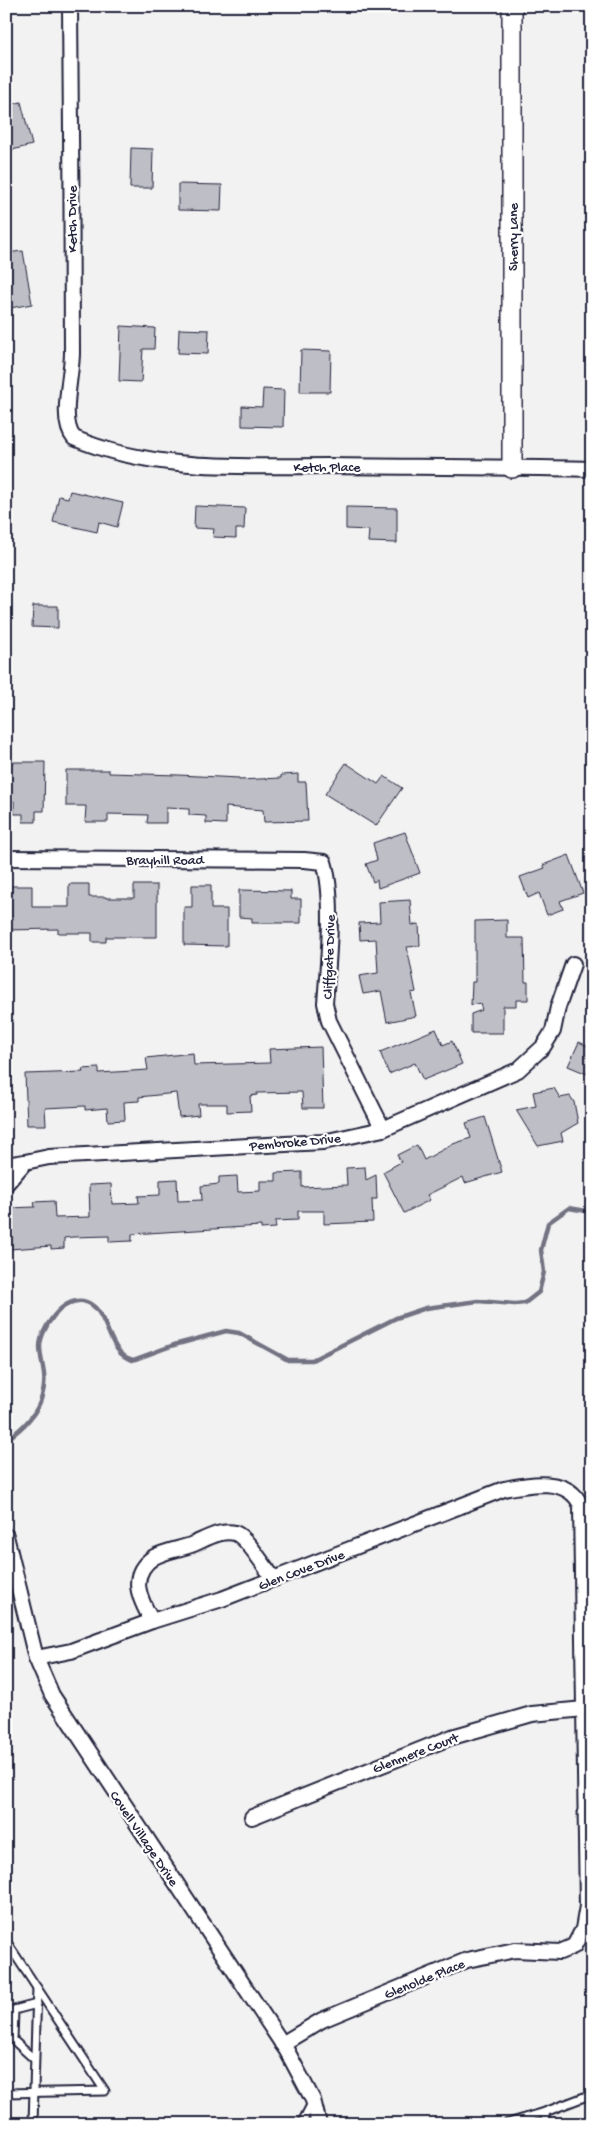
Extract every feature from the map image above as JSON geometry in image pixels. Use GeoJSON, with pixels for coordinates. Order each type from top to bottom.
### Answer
{"type":"FeatureCollection","features":[{"type":"Feature","properties":{"kind":"street","name":"Ketch Drive"},"geometry":{"type":"LineString","coordinates":[[68,432],[66,420],[72,358],[70,6]]}},
{"type":"Feature","properties":{"kind":"street","name":"Sherry Lane"},"geometry":{"type":"LineString","coordinates":[[512,6],[512,468]]}},
{"type":"Feature","properties":{"kind":"street","name":"Ketch Place"},"geometry":{"type":"LineString","coordinates":[[68,432],[74,438],[86,443],[131,455],[175,462],[252,466],[592,469]]}},
{"type":"Feature","properties":{"kind":"street","name":"Brayhill Road"},"geometry":{"type":"LineString","coordinates":[[6,858],[304,860],[324,862]]}},
{"type":"Feature","properties":{"kind":"street","name":"Cliffgate Drive"},"geometry":{"type":"LineString","coordinates":[[324,862],[328,873],[330,895],[325,1003],[329,1021],[383,1129]]}},
{"type":"Feature","properties":{"kind":"street","name":"Pembroke Drive"},"geometry":{"type":"LineString","coordinates":[[6,1165],[48,1157],[323,1142],[383,1129],[518,1070],[543,1047],[553,1031],[558,1007],[573,964]]}},
{"type":"Feature","properties":{"kind":"street"},"geometry":{"type":"LineString","coordinates":[[6,1184],[25,1162]]}},
{"type":"Feature","properties":{"kind":"street","name":"Glen Cove Drive"},"geometry":{"type":"LineString","coordinates":[[36,1658],[71,1651],[222,1599],[504,1489],[529,1484],[548,1484],[566,1489],[578,1498],[581,1506],[584,1709]]}},
{"type":"Feature","properties":{"kind":"street"},"geometry":{"type":"LineString","coordinates":[[152,1622],[139,1599],[138,1585],[143,1567],[155,1557],[222,1532],[234,1532],[244,1538],[274,1579]]}},
{"type":"Feature","properties":{"kind":"street","name":"Covell Village Drive"},"geometry":{"type":"LineString","coordinates":[[6,1536],[36,1658],[52,1695],[282,2044],[313,2100],[319,2124]]}},
{"type":"Feature","properties":{"kind":"street","name":"Glenmere Court"},"geometry":{"type":"LineString","coordinates":[[252,1817],[452,1737],[532,1714],[584,1709]]}},
{"type":"Feature","properties":{"kind":"street","name":"Glenolde Place"},"geometry":{"type":"LineString","coordinates":[[282,2044],[322,2020],[467,1960],[515,1950],[560,1952],[574,1946],[583,1929],[587,1906],[584,1709]]}},
{"type":"Feature","properties":{"kind":"lane"},"geometry":{"type":"LineString","coordinates":[[6,1941],[105,2091],[6,2093]]}},
{"type":"Feature","properties":{"kind":"lane"},"geometry":{"type":"LineString","coordinates":[[33,2124],[37,1988]]}},
{"type":"Feature","properties":{"kind":"lane"},"geometry":{"type":"LineString","coordinates":[[34,2059],[13,2040],[14,2010],[37,2004]]}},
{"type":"Feature","properties":{"kind":"lane"},"geometry":{"type":"LineString","coordinates":[[505,2124],[545,2112],[592,2094]]}},
{"type":"Feature","properties":{"kind":"lane"},"geometry":{"type":"LineString","coordinates":[[301,2124],[313,2100]]}},
{"type":"Feature","properties":{"kind":"lane"},"geometry":{"type":"LineString","coordinates":[[545,2112],[546,2124]]}},
{"type":"Feature","properties":{"kind":"building"},"geometry":{"type":"Polygon","coordinates":[[[21,102],[32,145],[8,151],[6,142],[6,106],[21,102]]]}},
{"type":"Feature","properties":{"kind":"building"},"geometry":{"type":"Polygon","coordinates":[[[131,148],[153,149],[152,188],[130,188],[131,148]]]}},
{"type":"Feature","properties":{"kind":"building"},"geometry":{"type":"Polygon","coordinates":[[[178,184],[222,185],[221,211],[178,210],[178,184]]]}},
{"type":"Feature","properties":{"kind":"building"},"geometry":{"type":"Polygon","coordinates":[[[23,251],[32,304],[10,308],[6,283],[6,253],[23,251]]]}},
{"type":"Feature","properties":{"kind":"building"},"geometry":{"type":"Polygon","coordinates":[[[121,326],[155,328],[154,349],[143,349],[141,382],[119,381],[121,326]]]}},
{"type":"Feature","properties":{"kind":"building"},"geometry":{"type":"Polygon","coordinates":[[[179,329],[209,330],[208,354],[178,353],[179,329]]]}},
{"type":"Feature","properties":{"kind":"building"},"geometry":{"type":"Polygon","coordinates":[[[301,350],[331,351],[330,392],[300,392],[301,350]]]}},
{"type":"Feature","properties":{"kind":"building"},"geometry":{"type":"Polygon","coordinates":[[[263,389],[284,390],[283,427],[242,426],[242,406],[262,407],[263,389]]]}},
{"type":"Feature","properties":{"kind":"building"},"geometry":{"type":"Polygon","coordinates":[[[70,491],[123,503],[117,527],[99,522],[97,532],[53,522],[59,496],[68,498],[70,491]]]}},
{"type":"Feature","properties":{"kind":"building"},"geometry":{"type":"Polygon","coordinates":[[[195,506],[245,508],[244,529],[236,529],[236,538],[213,537],[214,529],[194,528],[195,506]]]}},
{"type":"Feature","properties":{"kind":"building"},"geometry":{"type":"Polygon","coordinates":[[[346,507],[397,508],[397,543],[368,542],[369,530],[346,529],[346,507]]]}},
{"type":"Feature","properties":{"kind":"building"},"geometry":{"type":"Polygon","coordinates":[[[33,606],[58,606],[58,628],[32,627],[33,606]]]}},
{"type":"Feature","properties":{"kind":"building"},"geometry":{"type":"Polygon","coordinates":[[[6,762],[45,762],[44,811],[36,811],[36,822],[23,822],[23,814],[14,814],[14,801],[6,801],[6,762]]]}},
{"type":"Feature","properties":{"kind":"building"},"geometry":{"type":"Polygon","coordinates":[[[346,763],[378,784],[384,776],[402,788],[376,826],[325,794],[346,763]]]}},
{"type":"Feature","properties":{"kind":"building"},"geometry":{"type":"Polygon","coordinates":[[[66,770],[109,770],[109,773],[239,778],[239,780],[281,778],[281,775],[298,774],[298,782],[306,782],[308,821],[264,822],[263,810],[226,807],[226,824],[206,823],[206,816],[189,815],[189,809],[166,808],[166,823],[147,823],[148,815],[108,814],[108,822],[85,822],[86,806],[66,806],[66,770]]]}},
{"type":"Feature","properties":{"kind":"building"},"geometry":{"type":"Polygon","coordinates":[[[405,832],[420,873],[378,888],[377,880],[373,882],[366,864],[377,860],[373,843],[405,832]]]}},
{"type":"Feature","properties":{"kind":"building"},"geometry":{"type":"Polygon","coordinates":[[[569,855],[583,893],[560,901],[563,909],[547,915],[539,893],[528,898],[520,877],[545,868],[543,865],[569,855]]]}},
{"type":"Feature","properties":{"kind":"building"},"geometry":{"type":"Polygon","coordinates":[[[69,884],[89,884],[89,897],[106,898],[134,898],[134,885],[157,885],[157,937],[106,937],[106,942],[92,942],[92,933],[58,933],[58,929],[6,930],[8,886],[32,886],[32,907],[69,907],[69,884]]]}},
{"type":"Feature","properties":{"kind":"building"},"geometry":{"type":"Polygon","coordinates":[[[192,885],[211,885],[211,909],[227,909],[227,946],[184,945],[184,907],[192,907],[192,885]]]}},
{"type":"Feature","properties":{"kind":"building"},"geometry":{"type":"Polygon","coordinates":[[[239,890],[291,891],[291,899],[301,899],[301,923],[252,923],[252,918],[239,917],[239,890]]]}},
{"type":"Feature","properties":{"kind":"building"},"geometry":{"type":"Polygon","coordinates":[[[410,900],[412,925],[419,924],[420,946],[407,947],[416,992],[411,993],[416,1016],[387,1022],[381,991],[363,994],[359,976],[378,973],[376,939],[360,940],[359,923],[380,922],[379,902],[410,900]]]}},
{"type":"Feature","properties":{"kind":"building"},"geometry":{"type":"Polygon","coordinates":[[[507,920],[507,938],[524,938],[525,982],[528,982],[528,1000],[516,1000],[516,1006],[503,1006],[503,1033],[471,1033],[471,1014],[482,1010],[480,1003],[471,1005],[472,982],[475,982],[475,921],[507,920]]]}},
{"type":"Feature","properties":{"kind":"building"},"geometry":{"type":"Polygon","coordinates":[[[436,1029],[443,1045],[452,1041],[462,1064],[423,1080],[415,1063],[389,1074],[380,1052],[436,1029]]]}},
{"type":"Feature","properties":{"kind":"building"},"geometry":{"type":"Polygon","coordinates":[[[579,1042],[592,1048],[592,1076],[568,1066],[579,1042]]]}},
{"type":"Feature","properties":{"kind":"building"},"geometry":{"type":"Polygon","coordinates":[[[321,1047],[323,1108],[303,1108],[302,1092],[257,1093],[257,1095],[250,1096],[251,1111],[227,1112],[227,1104],[198,1104],[199,1115],[179,1117],[176,1093],[139,1097],[139,1101],[124,1102],[125,1120],[108,1121],[107,1108],[85,1110],[85,1106],[45,1108],[46,1125],[27,1125],[25,1074],[83,1072],[82,1069],[99,1068],[99,1073],[148,1070],[146,1058],[193,1053],[194,1065],[270,1063],[269,1049],[321,1047]]]}},
{"type":"Feature","properties":{"kind":"building"},"geometry":{"type":"Polygon","coordinates":[[[554,1088],[560,1098],[570,1096],[574,1102],[578,1123],[561,1133],[563,1141],[538,1146],[516,1110],[536,1106],[533,1092],[554,1088]]]}},
{"type":"Feature","properties":{"kind":"building"},"geometry":{"type":"Polygon","coordinates":[[[485,1117],[502,1172],[465,1183],[463,1177],[427,1195],[430,1200],[404,1213],[383,1172],[401,1162],[397,1155],[417,1145],[424,1160],[453,1144],[471,1138],[466,1123],[485,1117]]]}},
{"type":"Feature","properties":{"kind":"building"},"geometry":{"type":"Polygon","coordinates":[[[365,1167],[366,1180],[376,1175],[377,1199],[372,1199],[373,1222],[324,1224],[324,1211],[298,1211],[298,1220],[275,1221],[276,1228],[261,1229],[261,1226],[132,1234],[132,1241],[109,1242],[109,1236],[73,1237],[64,1238],[64,1248],[51,1249],[51,1246],[10,1249],[8,1208],[35,1207],[34,1202],[54,1201],[55,1218],[90,1217],[89,1185],[111,1184],[112,1204],[139,1203],[138,1196],[160,1195],[160,1180],[177,1179],[178,1201],[202,1200],[201,1186],[219,1184],[219,1177],[237,1176],[238,1192],[260,1191],[260,1181],[276,1181],[276,1173],[302,1172],[302,1187],[347,1185],[346,1168],[365,1167]]]}},
{"type":"Feature","properties":{"kind":"waterway"},"geometry":{"type":"LineString","coordinates":[[6,1440],[28,1421],[40,1403],[44,1389],[41,1340],[48,1324],[60,1309],[67,1304],[83,1301],[92,1305],[98,1311],[117,1349],[124,1356],[133,1360],[174,1345],[226,1331],[239,1333],[288,1360],[312,1360],[396,1318],[426,1308],[478,1301],[525,1303],[539,1292],[544,1272],[541,1250],[548,1223],[569,1208],[592,1212]]}}]}
